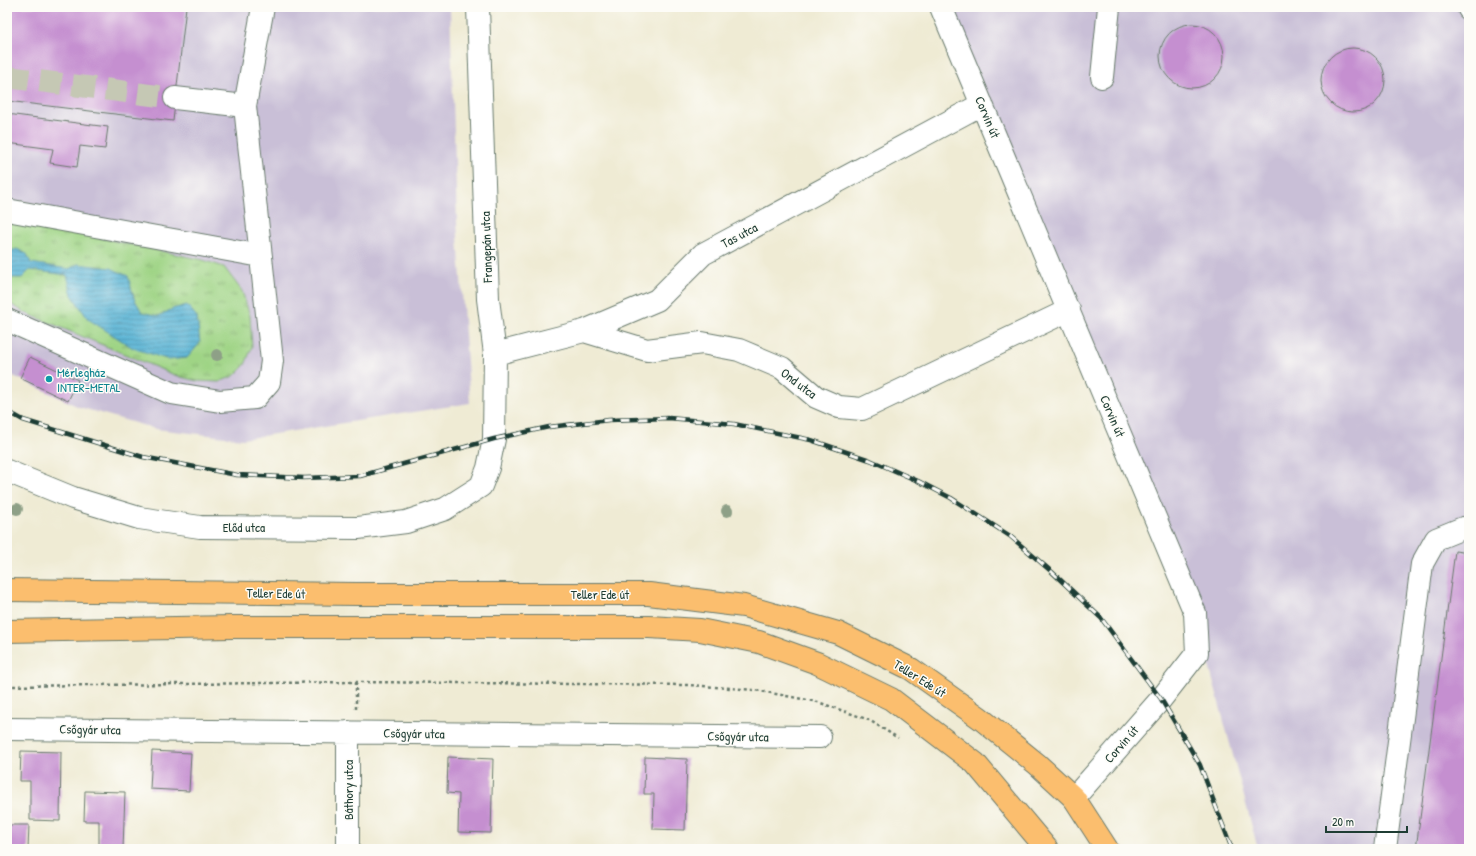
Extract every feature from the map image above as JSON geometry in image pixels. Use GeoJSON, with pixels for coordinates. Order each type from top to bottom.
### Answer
{"type":"FeatureCollection","features":[{"type":"Feature","properties":{"kind":"main road","name":"Teller Ede út"},"geometry":{"type":"LineString","coordinates":[[7,590],[356,594],[649,594],[744,606],[838,633],[911,669],[980,718],[1037,764],[1074,798],[1107,849]]}},
{"type":"Feature","properties":{"kind":"main road"},"geometry":{"type":"LineString","coordinates":[[7,631],[232,627],[649,627],[700,630],[759,642],[817,663],[891,699],[975,763],[1047,849]]}},
{"type":"Feature","properties":{"kind":"street"},"geometry":{"type":"LineString","coordinates":[[7,320],[171,394],[220,401],[255,398],[269,382],[272,361],[245,106],[263,7]]}},
{"type":"Feature","properties":{"kind":"street","name":"Frangepán utca"},"geometry":{"type":"LineString","coordinates":[[478,7],[488,299],[496,354],[494,439],[488,468],[481,486]]}},
{"type":"Feature","properties":{"kind":"street","name":"Corvin út"},"geometry":{"type":"LineString","coordinates":[[941,7],[1195,613],[1197,653],[1161,699],[1074,798]]}},
{"type":"Feature","properties":{"kind":"street"},"geometry":{"type":"LineString","coordinates":[[1102,77],[1109,7]]}},
{"type":"Feature","properties":{"kind":"street"},"geometry":{"type":"LineString","coordinates":[[175,98],[245,106]]}},
{"type":"Feature","properties":{"kind":"street","name":"Tas utca"},"geometry":{"type":"LineString","coordinates":[[496,354],[584,331],[656,300],[703,254],[982,104]]}},
{"type":"Feature","properties":{"kind":"street"},"geometry":{"type":"LineString","coordinates":[[7,210],[261,256]]}},
{"type":"Feature","properties":{"kind":"street","name":"Ond utca"},"geometry":{"type":"LineString","coordinates":[[584,331],[647,350],[702,343],[739,350],[782,368],[816,397],[839,407],[862,410],[1069,310]]}},
{"type":"Feature","properties":{"kind":"street","name":"Előd utca"},"geometry":{"type":"LineString","coordinates":[[7,470],[73,498],[131,516],[200,527],[358,528],[406,522],[445,509],[481,486]]}},
{"type":"Feature","properties":{"kind":"street"},"geometry":{"type":"LineString","coordinates":[[1385,849],[1422,564],[1436,539],[1463,528],[1469,529]]}},
{"type":"Feature","properties":{"kind":"street","name":"Csőgyár utca"},"geometry":{"type":"LineString","coordinates":[[7,728],[820,737]]}},
{"type":"Feature","properties":{"kind":"street","name":"Báthory utca"},"geometry":{"type":"LineString","coordinates":[[348,732],[348,849]]}},
{"type":"Feature","properties":{"kind":"path"},"geometry":{"type":"LineString","coordinates":[[7,686],[356,682],[689,685],[755,690],[818,702],[869,720],[901,740]]}},
{"type":"Feature","properties":{"kind":"shaded area"},"geometry":{"type":"Polygon","coordinates":[[[7,7],[450,7],[457,223],[470,403],[243,439],[156,429],[79,407],[7,373],[7,7]]]}},
{"type":"Feature","properties":{"kind":"shaded area"},"geometry":{"type":"Polygon","coordinates":[[[941,7],[1469,7],[1469,849],[1258,849],[1195,613],[941,7]]]}},
{"type":"Feature","properties":{"kind":"green space"},"geometry":{"type":"Polygon","coordinates":[[[7,218],[203,260],[224,267],[242,291],[250,316],[252,347],[245,365],[234,376],[219,382],[197,381],[177,376],[26,313],[7,302],[7,218]]]}},
{"type":"Feature","properties":{"kind":"water"},"geometry":{"type":"Polygon","coordinates":[[[17,249],[27,254],[31,263],[69,269],[78,264],[111,268],[128,276],[134,298],[142,312],[159,316],[172,309],[187,305],[197,317],[200,343],[187,358],[169,360],[133,348],[88,319],[72,295],[67,275],[30,270],[22,278],[12,278],[7,275],[7,252],[17,249]]]}},
{"type":"Feature","properties":{"kind":"building"},"geometry":{"type":"Polygon","coordinates":[[[7,7],[186,7],[173,121],[7,101],[7,7]]]}},
{"type":"Feature","properties":{"kind":"building"},"geometry":{"type":"Polygon","coordinates":[[[1186,24],[1198,24],[1215,33],[1222,44],[1224,56],[1222,68],[1215,79],[1198,88],[1186,88],[1174,83],[1165,74],[1160,62],[1160,50],[1165,38],[1174,29],[1186,24]]]}},
{"type":"Feature","properties":{"kind":"building"},"geometry":{"type":"Polygon","coordinates":[[[1347,48],[1359,48],[1376,57],[1383,68],[1385,80],[1383,92],[1376,103],[1359,112],[1347,112],[1335,107],[1326,98],[1321,86],[1321,74],[1326,62],[1335,53],[1347,48]]]}},
{"type":"Feature","properties":{"kind":"building"},"geometry":{"type":"Polygon","coordinates":[[[7,114],[108,127],[105,149],[80,146],[77,167],[50,163],[53,149],[7,143],[7,114]]]}},
{"type":"Feature","properties":{"kind":"building","name":"Mérlegház INTER-METAL"},"geometry":{"type":"Polygon","coordinates":[[[30,357],[78,380],[68,401],[20,378],[30,357]]]}},
{"type":"Feature","properties":{"kind":"building"},"geometry":{"type":"Polygon","coordinates":[[[1455,551],[1469,553],[1469,849],[1416,849],[1455,551]]]}},
{"type":"Feature","properties":{"kind":"building"},"geometry":{"type":"Polygon","coordinates":[[[21,751],[61,752],[60,821],[30,820],[30,781],[20,781],[21,751]]]}},
{"type":"Feature","properties":{"kind":"building"},"geometry":{"type":"Polygon","coordinates":[[[152,751],[191,753],[189,791],[150,789],[152,751]]]}},
{"type":"Feature","properties":{"kind":"building"},"geometry":{"type":"Polygon","coordinates":[[[448,757],[493,759],[491,833],[458,832],[459,794],[447,793],[448,757]]]}},
{"type":"Feature","properties":{"kind":"building"},"geometry":{"type":"Polygon","coordinates":[[[645,757],[687,759],[685,830],[653,829],[654,794],[644,794],[645,757]]]}},
{"type":"Feature","properties":{"kind":"building"},"geometry":{"type":"Polygon","coordinates":[[[85,791],[125,792],[123,849],[99,849],[99,821],[84,821],[85,791]]]}},
{"type":"Feature","properties":{"kind":"building"},"geometry":{"type":"Polygon","coordinates":[[[7,825],[29,825],[28,849],[7,849],[7,825]]]}},
{"type":"Feature","properties":{"kind":"tunnel"},"geometry":{"type":"LineString","coordinates":[[7,77],[175,98]]}},
{"type":"Feature","properties":{"kind":"railway"},"geometry":{"type":"LineString","coordinates":[[7,411],[23,420],[143,457],[237,475],[304,478],[360,476],[494,439],[549,427],[609,420],[669,418],[734,424],[811,440],[870,460],[918,481],[951,498],[1010,536],[1052,572],[1101,618],[1161,699],[1200,765],[1232,849]]}},
{"type":"Feature","properties":{"kind":"place","name":"Mérlegház INTER-METAL"},"geometry":{"type":"Point","coordinates":[49,379]}}]}
